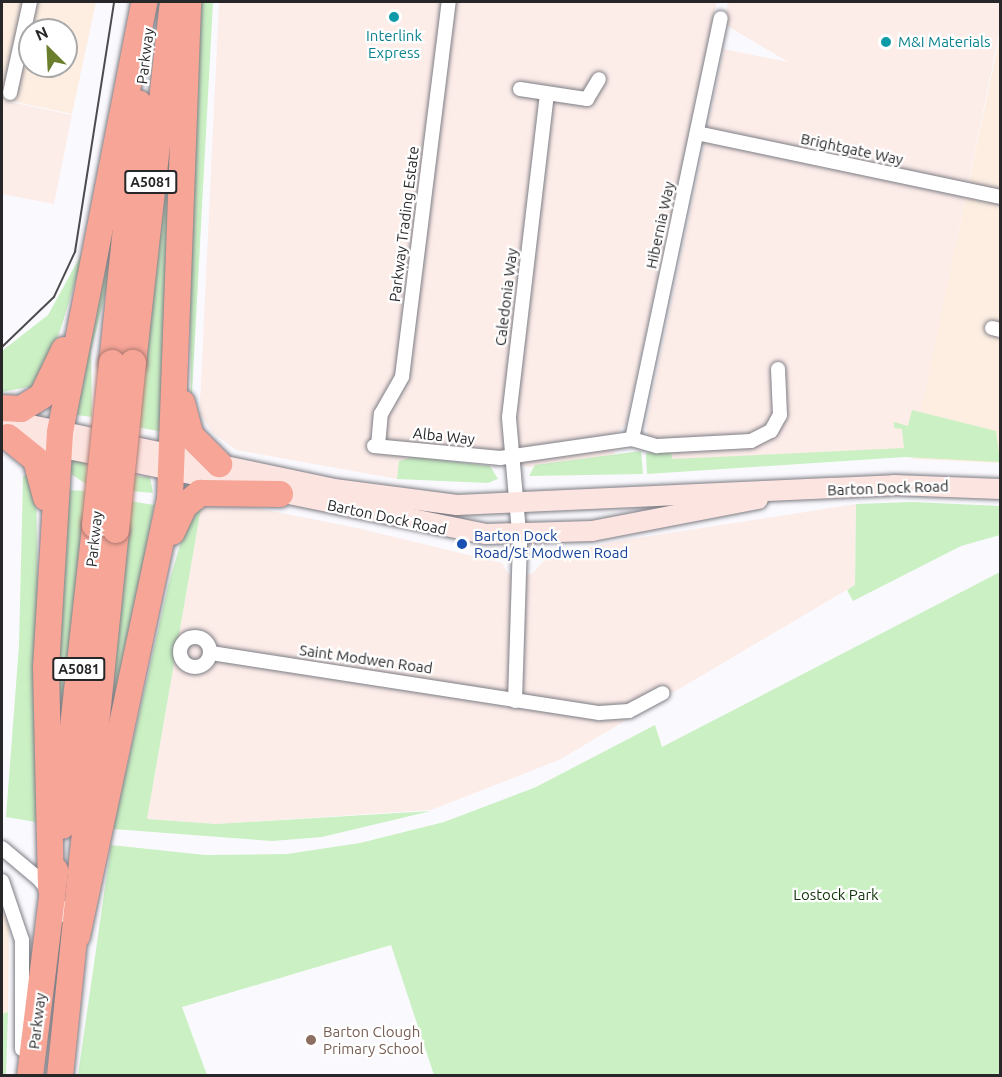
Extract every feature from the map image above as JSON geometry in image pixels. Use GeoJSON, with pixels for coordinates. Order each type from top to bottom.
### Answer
{"type":"FeatureCollection","features":[{"type":"Feature","properties":{"kind":"highway","name":"A5081"},"geometry":{"type":"LineString","coordinates":[[49,619],[59,439],[84,300],[144,2]]}},
{"type":"Feature","properties":{"kind":"highway","name":"Parkway"},"geometry":{"type":"LineString","coordinates":[[72,846],[122,363],[151,2]]}},
{"type":"Feature","properties":{"kind":"highway","name":"Parkway"},"geometry":{"type":"LineString","coordinates":[[122,363],[172,2]]}},
{"type":"Feature","properties":{"kind":"highway","name":"A5081"},"geometry":{"type":"LineString","coordinates":[[149,595],[171,461],[179,307],[188,2]]}},
{"type":"Feature","properties":{"kind":"highway","name":"A5081"},"geometry":{"type":"LineString","coordinates":[[2,408],[21,409],[42,396],[84,300]]}},
{"type":"Feature","properties":{"kind":"highway","name":"A5081"},"geometry":{"type":"LineString","coordinates":[[179,307],[183,416],[197,444],[219,464]]}},
{"type":"Feature","properties":{"kind":"highway","name":"A5081"},"geometry":{"type":"LineString","coordinates":[[4,430],[29,451],[44,476],[49,619],[75,814],[72,846],[77,936]]}},
{"type":"Feature","properties":{"kind":"highway","name":"A5081"},"geometry":{"type":"LineString","coordinates":[[75,814],[176,521],[194,496],[213,490],[280,494]]}},
{"type":"Feature","properties":{"kind":"highway","name":"A5081"},"geometry":{"type":"LineString","coordinates":[[51,890],[72,846]]}},
{"type":"Feature","properties":{"kind":"highway","name":"Parkway"},"geometry":{"type":"LineString","coordinates":[[30,1076],[51,890]]}},
{"type":"Feature","properties":{"kind":"highway","name":"Parkway"},"geometry":{"type":"LineString","coordinates":[[60,1076],[77,936]]}},
{"type":"Feature","properties":{"kind":"main road","name":"Barton Dock Road"},"geometry":{"type":"LineString","coordinates":[[4,430],[171,461],[280,494],[460,531],[519,536],[629,526],[775,494]]}},
{"type":"Feature","properties":{"kind":"main road","name":"Barton Dock Road"},"geometry":{"type":"LineString","coordinates":[[171,461],[219,464],[386,498],[515,504],[775,494],[894,485],[1000,489]]}},
{"type":"Feature","properties":{"kind":"street"},"geometry":{"type":"LineString","coordinates":[[10,93],[30,2]]}},
{"type":"Feature","properties":{"kind":"street","name":"Parkway Trading Estate"},"geometry":{"type":"LineString","coordinates":[[376,446],[381,414],[402,377],[449,2]]}},
{"type":"Feature","properties":{"kind":"street","name":"Hibernia Way"},"geometry":{"type":"LineString","coordinates":[[632,439],[721,18]]}},
{"type":"Feature","properties":{"kind":"street"},"geometry":{"type":"LineString","coordinates":[[520,89],[586,99],[599,79]]}},
{"type":"Feature","properties":{"kind":"street","name":"Caledonia Way"},"geometry":{"type":"LineString","coordinates":[[515,504],[510,405],[548,94]]}},
{"type":"Feature","properties":{"kind":"street","name":"Brightgate Way"},"geometry":{"type":"LineString","coordinates":[[697,133],[1000,198]]}},
{"type":"Feature","properties":{"kind":"street"},"geometry":{"type":"LineString","coordinates":[[511,458],[632,439],[668,446],[761,438],[780,415],[778,369]]}},
{"type":"Feature","properties":{"kind":"street","name":"Alba Way"},"geometry":{"type":"LineString","coordinates":[[376,446],[511,458]]}},
{"type":"Feature","properties":{"kind":"street"},"geometry":{"type":"LineString","coordinates":[[515,504],[519,536],[515,702]]}},
{"type":"Feature","properties":{"kind":"street","name":"Saint Modwen Road"},"geometry":{"type":"LineString","coordinates":[[211,653],[515,702],[616,714],[663,693]]}},
{"type":"Feature","properties":{"kind":"street"},"geometry":{"type":"LineString","coordinates":[[2,848],[51,890],[77,936]]}},
{"type":"Feature","properties":{"kind":"street"},"geometry":{"type":"LineString","coordinates":[[2,881],[22,940],[22,1076]]}},
{"type":"Feature","properties":{"kind":"shaded area"},"geometry":{"type":"Polygon","coordinates":[[[2,2],[96,2],[72,114],[2,99],[2,2]]]}},
{"type":"Feature","properties":{"kind":"shaded area"},"geometry":{"type":"Polygon","coordinates":[[[219,2],[717,2],[626,425],[612,436],[615,455],[531,467],[414,457],[399,461],[397,479],[236,450],[213,433],[201,416],[200,403],[219,2]]]}},
{"type":"Feature","properties":{"kind":"shaded area"},"geometry":{"type":"Polygon","coordinates":[[[728,2],[1000,2],[1000,30],[913,450],[650,461],[646,425],[724,49],[788,62],[724,24],[728,2]]]}},
{"type":"Feature","properties":{"kind":"shaded area"},"geometry":{"type":"Polygon","coordinates":[[[1000,35],[1000,463],[913,459],[913,445],[1000,35]]]}},
{"type":"Feature","properties":{"kind":"shaded area"},"geometry":{"type":"Polygon","coordinates":[[[2,100],[72,115],[54,204],[2,194],[2,100]]]}},
{"type":"Feature","properties":{"kind":"shaded area"},"geometry":{"type":"Polygon","coordinates":[[[210,504],[241,505],[357,528],[502,563],[509,575],[532,574],[546,558],[612,542],[856,504],[855,585],[559,760],[431,810],[216,824],[147,819],[201,508],[210,504]]]}},
{"type":"Feature","properties":{"kind":"shaded area"},"geometry":{"type":"Polygon","coordinates":[[[2,904],[9,927],[8,1012],[2,1014],[2,904]]]}},
{"type":"Feature","properties":{"kind":"green space"},"geometry":{"type":"Polygon","coordinates":[[[198,2],[213,2],[191,412],[190,302],[198,2]]]}},
{"type":"Feature","properties":{"kind":"green space"},"geometry":{"type":"Polygon","coordinates":[[[170,122],[170,194],[163,432],[137,427],[170,122]]]}},
{"type":"Feature","properties":{"kind":"green space"},"geometry":{"type":"Polygon","coordinates":[[[121,130],[113,263],[91,351],[92,417],[69,414],[121,130]]]}},
{"type":"Feature","properties":{"kind":"green space"},"geometry":{"type":"Polygon","coordinates":[[[86,246],[60,331],[33,394],[28,387],[2,392],[2,351],[48,315],[86,246]]]}},
{"type":"Feature","properties":{"kind":"green space"},"geometry":{"type":"Polygon","coordinates":[[[912,410],[996,431],[1000,462],[905,457],[647,474],[646,453],[671,451],[672,459],[904,448],[902,429],[894,428],[894,422],[908,426],[912,410]]]}},
{"type":"Feature","properties":{"kind":"green space"},"geometry":{"type":"Polygon","coordinates":[[[641,451],[643,474],[529,476],[535,465],[641,451]]]}},
{"type":"Feature","properties":{"kind":"green space"},"geometry":{"type":"Polygon","coordinates":[[[77,456],[87,458],[86,484],[71,474],[69,465],[77,456]]]}},
{"type":"Feature","properties":{"kind":"green space"},"geometry":{"type":"Polygon","coordinates":[[[414,457],[490,466],[498,479],[488,483],[397,479],[399,461],[414,457]]]}},
{"type":"Feature","properties":{"kind":"green space"},"geometry":{"type":"Polygon","coordinates":[[[30,472],[36,482],[38,600],[36,822],[6,817],[19,645],[23,476],[30,472]]]}},
{"type":"Feature","properties":{"kind":"green space"},"geometry":{"type":"Polygon","coordinates":[[[133,476],[150,477],[153,493],[131,491],[133,476]]]}},
{"type":"Feature","properties":{"kind":"green space"},"geometry":{"type":"Polygon","coordinates":[[[66,490],[86,491],[66,733],[54,736],[66,490]]]}},
{"type":"Feature","properties":{"kind":"green space"},"geometry":{"type":"Polygon","coordinates":[[[130,501],[154,505],[103,786],[107,691],[130,501]]]}},
{"type":"Feature","properties":{"kind":"green space"},"geometry":{"type":"Polygon","coordinates":[[[912,502],[1000,506],[1000,535],[961,546],[853,601],[847,590],[855,585],[856,504],[912,502]]]}},
{"type":"Feature","properties":{"kind":"green space"},"geometry":{"type":"Polygon","coordinates":[[[201,508],[147,819],[216,824],[431,811],[322,837],[272,841],[113,829],[168,586],[185,528],[201,508]]]}},
{"type":"Feature","properties":{"kind":"green space","name":"Lostock Park"},"geometry":{"type":"Polygon","coordinates":[[[1000,572],[1000,1075],[434,1075],[391,945],[182,1007],[207,1075],[78,1075],[111,845],[205,855],[287,854],[360,843],[444,822],[536,787],[655,725],[662,747],[1000,572]]]}},
{"type":"Feature","properties":{"kind":"green space"},"geometry":{"type":"Polygon","coordinates":[[[8,1012],[6,1075],[2,1075],[2,1014],[8,1012]]]}},
{"type":"Feature","properties":{"kind":"tram line"},"geometry":{"type":"LineString","coordinates":[[2,347],[54,297],[75,252],[114,2]]}},
{"type":"Feature","properties":{"kind":"place","name":"Interlink Express"},"geometry":{"type":"Point","coordinates":[394,17]}},
{"type":"Feature","properties":{"kind":"place","name":"M&I Materials"},"geometry":{"type":"Point","coordinates":[886,42]}},
{"type":"Feature","properties":{"kind":"place","name":"Barton Dock Road/St Modwen Road"},"geometry":{"type":"Point","coordinates":[462,544]}},
{"type":"Feature","properties":{"kind":"place","name":"Barton Clough Primary School"},"geometry":{"type":"Point","coordinates":[311,1040]}}]}
